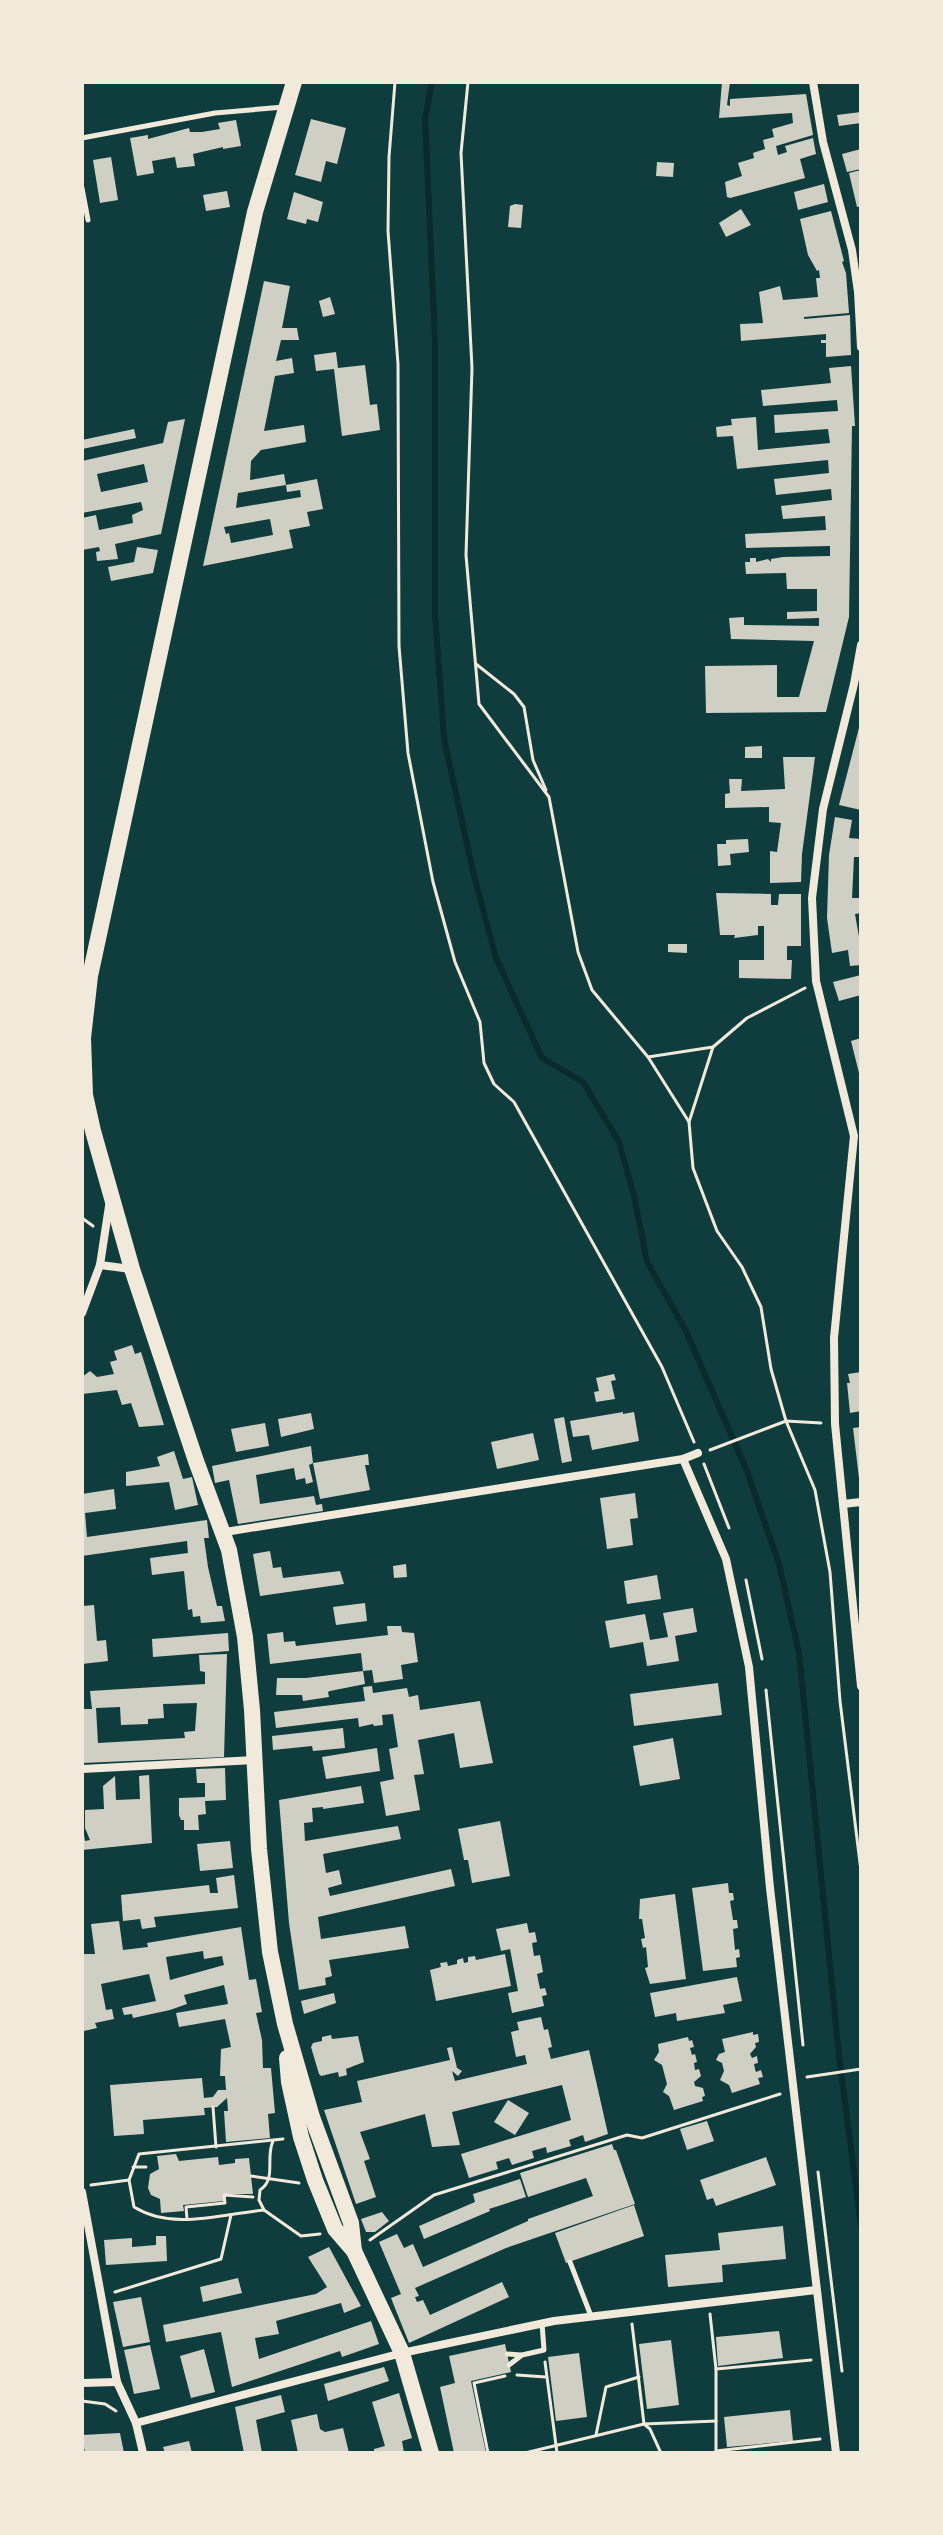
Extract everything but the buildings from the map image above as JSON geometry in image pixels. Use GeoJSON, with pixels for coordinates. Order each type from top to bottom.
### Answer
{"type":"FeatureCollection","features":[{"type":"Feature","properties":{"kind":"main road"},"geometry":{"type":"LineString","coordinates":[[294,82],[255,212],[90,976],[83,1070],[93,1131],[132,1269],[196,1461],[225,1532],[245,1637],[262,1886],[270,1952],[285,2024],[312,2117],[351,2223],[354,2251]]}},
{"type":"Feature","properties":{"kind":"main road"},"geometry":{"type":"LineString","coordinates":[[285,2024],[289,2082],[301,2137],[335,2229],[354,2251],[402,2353],[431,2453]]}},
{"type":"Feature","properties":{"kind":"street"},"geometry":{"type":"LineString","coordinates":[[813,82],[823,142],[852,250],[861,347]]}},
{"type":"Feature","properties":{"kind":"street"},"geometry":{"type":"LineString","coordinates":[[861,645],[823,809],[812,898],[816,981],[857,1135],[834,1338],[835,1424],[861,1686]]}},
{"type":"Feature","properties":{"kind":"street"},"geometry":{"type":"LineString","coordinates":[[82,1313],[100,1265],[110,1195]]}},
{"type":"Feature","properties":{"kind":"street"},"geometry":{"type":"LineString","coordinates":[[100,1265],[132,1269]]}},
{"type":"Feature","properties":{"kind":"street"},"geometry":{"type":"LineString","coordinates":[[225,1532],[683,1459],[698,1453]]}},
{"type":"Feature","properties":{"kind":"street"},"geometry":{"type":"LineString","coordinates":[[683,1459],[726,1559],[749,1667],[770,1888],[836,2453]]}},
{"type":"Feature","properties":{"kind":"street"},"geometry":{"type":"LineString","coordinates":[[843,1504],[861,1502]]}},
{"type":"Feature","properties":{"kind":"street"},"geometry":{"type":"LineString","coordinates":[[82,1769],[255,1760]]}},
{"type":"Feature","properties":{"kind":"street"},"geometry":{"type":"LineString","coordinates":[[86,2188],[100,2297],[117,2382],[136,2423],[143,2453]]}},
{"type":"Feature","properties":{"kind":"street"},"geometry":{"type":"LineString","coordinates":[[136,2423],[402,2353],[542,2323],[816,2290]]}},
{"type":"Feature","properties":{"kind":"street"},"geometry":{"type":"LineString","coordinates":[[82,2383],[117,2382]]}},
{"type":"Feature","properties":{"kind":"lane"},"geometry":{"type":"LineString","coordinates":[[82,138],[215,113],[285,107]]}},
{"type":"Feature","properties":{"kind":"lane"},"geometry":{"type":"LineString","coordinates":[[82,188],[88,220]]}},
{"type":"Feature","properties":{"kind":"lane"},"geometry":{"type":"LineString","coordinates":[[570,2262],[591,2316]]}},
{"type":"Feature","properties":{"kind":"lane"},"geometry":{"type":"LineString","coordinates":[[507,2354],[522,2355],[544,2350],[542,2323]]}},
{"type":"Feature","properties":{"kind":"lane"},"geometry":{"type":"LineString","coordinates":[[509,2365],[522,2355]]}},
{"type":"Feature","properties":{"kind":"path"},"geometry":{"type":"LineString","coordinates":[[395,82],[389,157],[388,231],[398,364],[399,646],[408,753],[433,882],[455,962],[480,1022],[484,1063],[494,1084],[514,1102],[662,1367],[698,1453]]}},
{"type":"Feature","properties":{"kind":"path"},"geometry":{"type":"LineString","coordinates":[[468,82],[461,153],[472,368],[466,555],[479,704],[549,797]]}},
{"type":"Feature","properties":{"kind":"path"},"geometry":{"type":"LineString","coordinates":[[476,664],[514,694],[524,707],[533,760],[549,797],[578,952],[592,990],[648,1057],[689,1122]]}},
{"type":"Feature","properties":{"kind":"path"},"geometry":{"type":"LineString","coordinates":[[648,1057],[713,1047],[747,1018],[816,981]]}},
{"type":"Feature","properties":{"kind":"path"},"geometry":{"type":"LineString","coordinates":[[713,1047],[689,1122],[693,1168],[717,1231],[742,1267],[761,1307],[771,1369],[786,1421],[815,1490],[830,1572],[840,1701],[861,1871]]}},
{"type":"Feature","properties":{"kind":"path"},"geometry":{"type":"LineString","coordinates":[[708,1450],[786,1421],[835,1424]]}},
{"type":"Feature","properties":{"kind":"path"},"geometry":{"type":"LineString","coordinates":[[354,2251],[434,2195],[627,2135],[642,2138],[793,2088],[807,2077],[861,2069]]}},
{"type":"Feature","properties":{"kind":"path"},"geometry":{"type":"LineString","coordinates":[[213,2107],[216,2147]]}},
{"type":"Feature","properties":{"kind":"path"},"geometry":{"type":"LineString","coordinates":[[264,2210],[187,2219],[156,2218],[134,2207],[129,2180],[139,2154],[301,2137]]}},
{"type":"Feature","properties":{"kind":"path"},"geometry":{"type":"LineString","coordinates":[[273,2140],[269,2154],[270,2178],[260,2190],[259,2200],[264,2210],[301,2236],[309,2237],[335,2229]]}},
{"type":"Feature","properties":{"kind":"path"},"geometry":{"type":"LineString","coordinates":[[133,2167],[146,2167]]}},
{"type":"Feature","properties":{"kind":"path"},"geometry":{"type":"LineString","coordinates":[[251,2176],[303,2184]]}},
{"type":"Feature","properties":{"kind":"path"},"geometry":{"type":"LineString","coordinates":[[86,2188],[129,2180]]}},
{"type":"Feature","properties":{"kind":"path"},"geometry":{"type":"LineString","coordinates":[[187,2219],[186,2207],[225,2203],[224,2195],[253,2197]]}},
{"type":"Feature","properties":{"kind":"path"},"geometry":{"type":"LineString","coordinates":[[100,2297],[221,2259],[231,2215]]}},
{"type":"Feature","properties":{"kind":"path"},"geometry":{"type":"LineString","coordinates":[[709,2303],[716,2369],[716,2452],[834,2438]]}},
{"type":"Feature","properties":{"kind":"path"},"geometry":{"type":"LineString","coordinates":[[631,2312],[644,2424],[650,2429],[661,2453]]}},
{"type":"Feature","properties":{"kind":"path"},"geometry":{"type":"LineString","coordinates":[[544,2350],[557,2453]]}},
{"type":"Feature","properties":{"kind":"path"},"geometry":{"type":"LineString","coordinates":[[716,2369],[824,2358]]}},
{"type":"Feature","properties":{"kind":"path"},"geometry":{"type":"LineString","coordinates":[[488,2453],[474,2383],[512,2375],[546,2377]]}},
{"type":"Feature","properties":{"kind":"path"},"geometry":{"type":"LineString","coordinates":[[596,2435],[606,2387],[639,2377]]}},
{"type":"Feature","properties":{"kind":"path"},"geometry":{"type":"LineString","coordinates":[[82,2401],[105,2404],[136,2423]]}},
{"type":"Feature","properties":{"kind":"path"},"geometry":{"type":"LineString","coordinates":[[525,2453],[644,2424],[716,2421]]}},
{"type":"Feature","properties":{"kind":"waterway"},"geometry":{"type":"LineString","coordinates":[[432,82],[425,119],[435,340],[435,614],[444,738],[473,872],[496,958],[542,1058],[583,1082],[619,1142],[647,1262],[685,1329],[747,1471],[779,1564],[799,1653],[839,2056],[861,2226]]}}]}
